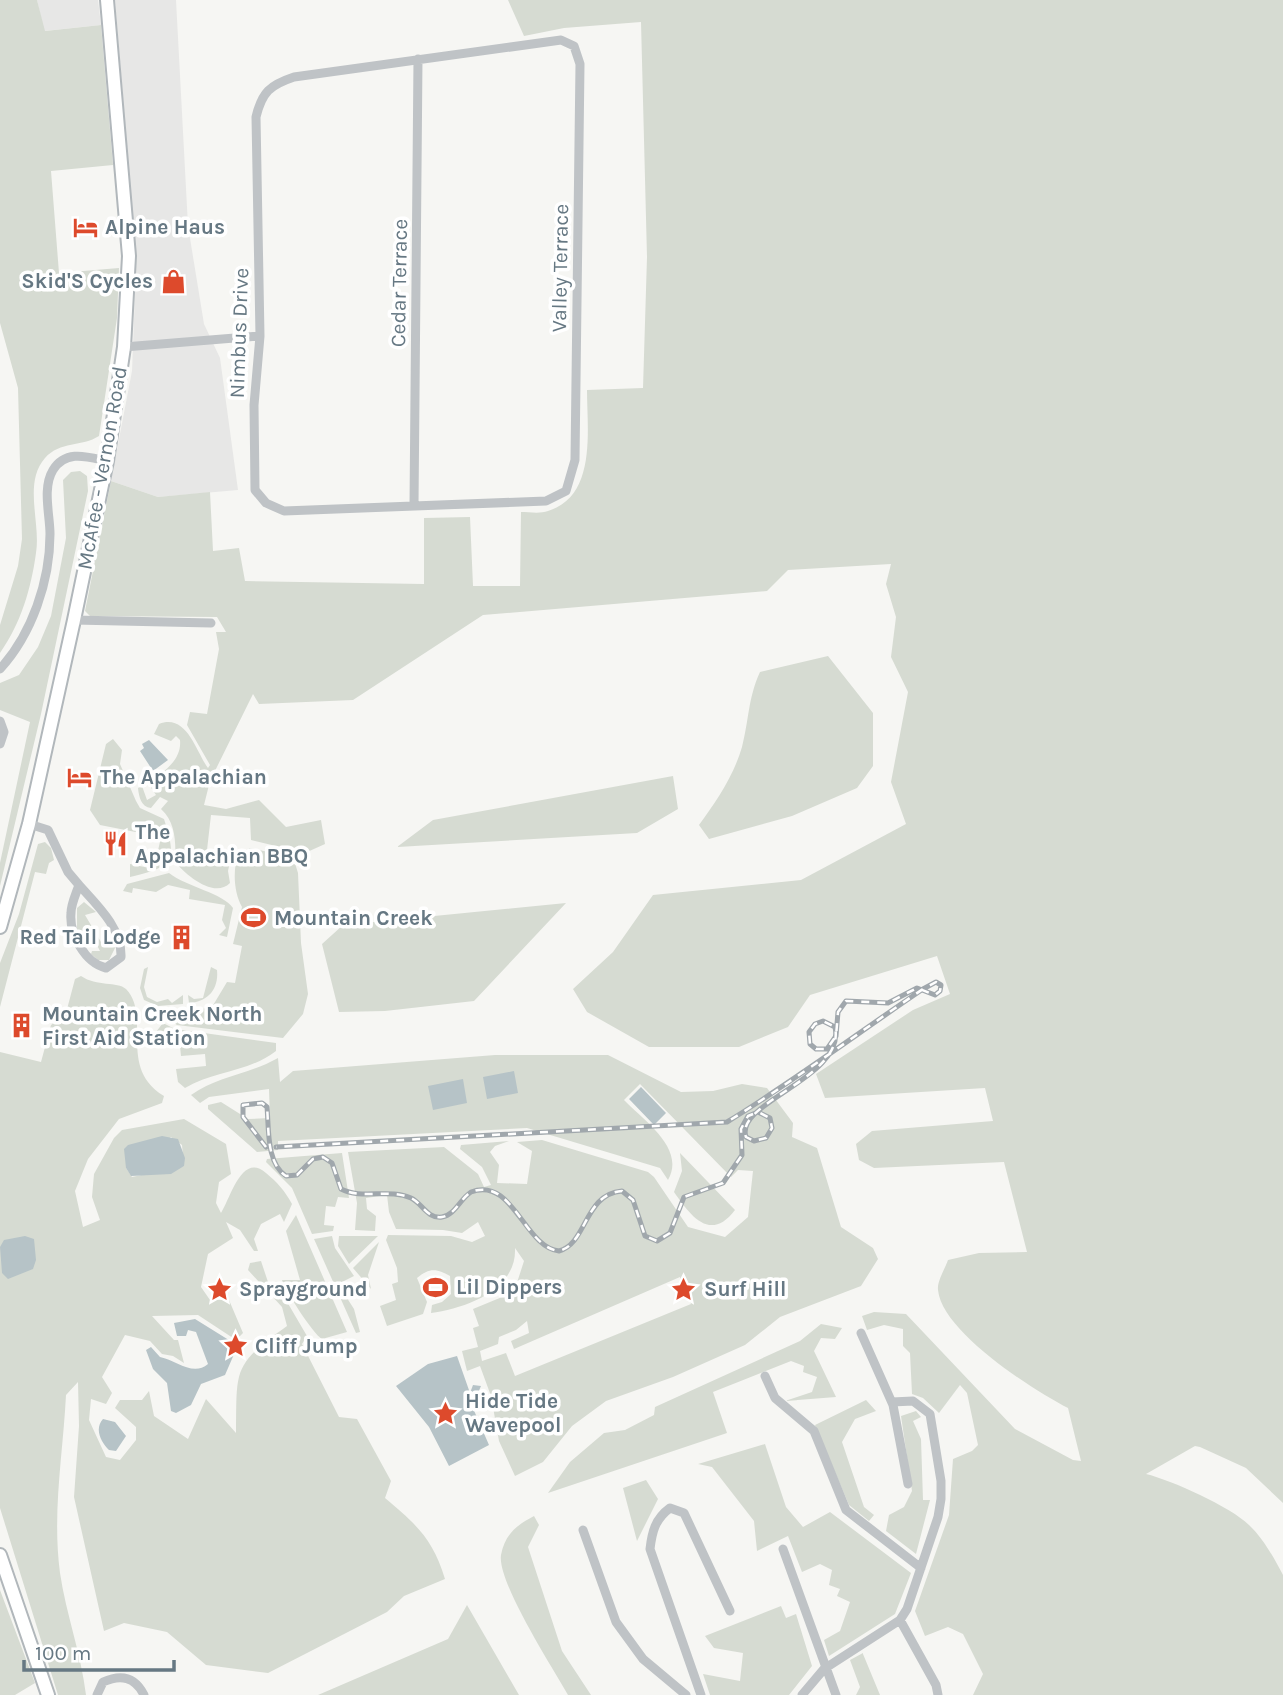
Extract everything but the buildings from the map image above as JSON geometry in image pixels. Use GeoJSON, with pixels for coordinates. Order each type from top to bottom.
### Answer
{"type":"FeatureCollection","features":[{"type":"Feature","properties":{"kind":"main road","name":"McAfee - Vernon Road"},"geometry":{"type":"LineString","coordinates":[[0,927],[29,824],[74,620],[107,461],[124,347],[128,294],[127,230],[107,0]]}},
{"type":"Feature","properties":{"kind":"main road"},"geometry":{"type":"LineString","coordinates":[[0,1555],[48,1695]]}},
{"type":"Feature","properties":{"kind":"street","name":"Nimbus Drive"},"geometry":{"type":"LineString","coordinates":[[566,491],[546,501],[284,511],[266,503],[255,490],[254,405],[260,336],[256,117],[261,97],[274,84],[294,77],[561,40],[574,46]]}},
{"type":"Feature","properties":{"kind":"street","name":"Valley Terrace"},"geometry":{"type":"LineString","coordinates":[[566,491],[575,460],[580,64],[574,46]]}},
{"type":"Feature","properties":{"kind":"street","name":"Cedar Terrace"},"geometry":{"type":"LineString","coordinates":[[414,506],[418,59]]}},
{"type":"Feature","properties":{"kind":"street"},"geometry":{"type":"LineString","coordinates":[[124,347],[260,336]]}},
{"type":"Feature","properties":{"kind":"street"},"geometry":{"type":"LineString","coordinates":[[0,669],[20,643],[37,606],[49,551],[48,484],[53,470],[64,460],[76,455],[107,461]]}},
{"type":"Feature","properties":{"kind":"street"},"geometry":{"type":"LineString","coordinates":[[74,620],[211,623]]}},
{"type":"Feature","properties":{"kind":"street"},"geometry":{"type":"LineString","coordinates":[[0,721],[4,732],[0,744]]}},
{"type":"Feature","properties":{"kind":"street"},"geometry":{"type":"LineString","coordinates":[[29,824],[48,830],[68,872],[109,921],[120,943],[121,957],[106,968],[91,961],[74,936],[71,914],[79,886]]}},
{"type":"Feature","properties":{"kind":"street"},"geometry":{"type":"LineString","coordinates":[[861,1333],[892,1402],[908,1484]]}},
{"type":"Feature","properties":{"kind":"street"},"geometry":{"type":"LineString","coordinates":[[765,1376],[775,1398],[814,1432],[846,1510],[921,1568]]}},
{"type":"Feature","properties":{"kind":"street"},"geometry":{"type":"LineString","coordinates":[[804,1692],[824,1669],[900,1620],[921,1568],[941,1499],[942,1481],[930,1414],[913,1401],[892,1402]]}},
{"type":"Feature","properties":{"kind":"street"},"geometry":{"type":"LineString","coordinates":[[701,1695],[649,1549],[652,1530],[661,1515],[670,1508],[684,1513],[730,1611]]}},
{"type":"Feature","properties":{"kind":"street"},"geometry":{"type":"LineString","coordinates":[[583,1530],[616,1622],[643,1660],[686,1695]]}},
{"type":"Feature","properties":{"kind":"street"},"geometry":{"type":"LineString","coordinates":[[783,1549],[824,1669],[836,1695]]}},
{"type":"Feature","properties":{"kind":"street"},"geometry":{"type":"LineString","coordinates":[[900,1620],[936,1685],[937,1695]]}},
{"type":"Feature","properties":{"kind":"street"},"geometry":{"type":"LineString","coordinates":[[96,1695],[103,1682],[122,1677],[139,1686],[144,1695]]}},
{"type":"Feature","properties":{"kind":"shaded area"},"geometry":{"type":"Polygon","coordinates":[[[0,0],[37,0],[45,31],[101,25],[113,165],[51,171],[59,273],[119,268],[117,318],[99,436],[57,449],[45,458],[39,468],[34,491],[37,541],[31,580],[19,618],[0,653],[0,625],[18,566],[22,539],[18,388],[0,323],[0,0]]]}},
{"type":"Feature","properties":{"kind":"shaded area"},"geometry":{"type":"Polygon","coordinates":[[[37,0],[98,0],[101,25],[44,31],[37,0]]]}},
{"type":"Feature","properties":{"kind":"shaded area"},"geometry":{"type":"Polygon","coordinates":[[[115,0],[176,0],[188,226],[204,324],[220,358],[238,490],[158,497],[111,481],[132,371],[135,293],[135,244],[115,0]]]}},
{"type":"Feature","properties":{"kind":"shaded area"},"geometry":{"type":"Polygon","coordinates":[[[508,0],[1283,0],[1283,1503],[1246,1468],[1200,1447],[1195,1446],[1146,1474],[1185,1488],[1229,1510],[1249,1525],[1268,1548],[1283,1575],[1283,1695],[973,1695],[983,1674],[963,1634],[948,1627],[925,1636],[915,1611],[949,1515],[953,1459],[972,1451],[978,1445],[967,1393],[960,1385],[939,1413],[923,1398],[912,1394],[910,1353],[903,1346],[903,1329],[884,1325],[867,1330],[862,1316],[874,1312],[906,1314],[1015,1429],[1073,1460],[1081,1461],[1068,1408],[1033,1388],[972,1341],[955,1324],[943,1306],[938,1290],[948,1260],[979,1253],[1027,1252],[1004,1162],[874,1168],[859,1160],[856,1144],[872,1131],[993,1121],[985,1088],[825,1098],[816,1074],[913,1010],[950,994],[937,956],[810,995],[788,1027],[739,1047],[649,1047],[587,1012],[573,989],[613,952],[653,895],[801,880],[906,824],[891,782],[908,692],[891,657],[896,617],[886,584],[891,564],[788,570],[767,591],[483,615],[353,700],[259,704],[253,694],[210,781],[204,805],[226,809],[259,800],[286,827],[321,820],[325,844],[305,853],[251,840],[250,818],[211,815],[207,850],[232,852],[228,871],[230,883],[223,887],[208,887],[186,873],[175,862],[172,827],[161,809],[168,801],[160,797],[151,808],[141,801],[138,788],[142,786],[147,800],[156,795],[148,783],[175,760],[180,747],[180,740],[176,736],[171,741],[154,734],[159,724],[169,722],[184,729],[208,768],[210,765],[187,725],[190,712],[207,714],[219,649],[216,632],[226,632],[217,617],[90,616],[85,611],[111,481],[158,497],[210,492],[213,551],[239,548],[245,581],[424,584],[424,518],[470,517],[473,586],[520,586],[521,512],[545,512],[564,503],[575,491],[582,477],[588,442],[587,390],[643,388],[647,257],[641,22],[564,28],[524,36],[508,0]]]}},
{"type":"Feature","properties":{"kind":"shaded area"},"geometry":{"type":"Polygon","coordinates":[[[80,471],[87,476],[88,491],[41,714],[0,886],[0,863],[30,722],[0,710],[0,683],[19,675],[38,647],[51,616],[66,538],[63,480],[71,472],[80,471]]]}},
{"type":"Feature","properties":{"kind":"shaded area"},"geometry":{"type":"Polygon","coordinates":[[[828,656],[873,713],[873,766],[857,788],[792,816],[709,839],[699,825],[724,788],[739,757],[753,691],[760,672],[828,656]]]}},
{"type":"Feature","properties":{"kind":"shaded area"},"geometry":{"type":"Polygon","coordinates":[[[113,739],[122,750],[120,764],[136,801],[140,808],[164,819],[171,845],[171,854],[163,866],[155,870],[130,877],[130,864],[154,869],[161,837],[100,825],[90,810],[106,744],[113,739]]]}},
{"type":"Feature","properties":{"kind":"shaded area"},"geometry":{"type":"Polygon","coordinates":[[[149,740],[168,760],[153,771],[140,751],[144,748],[142,744],[149,740]]]}},
{"type":"Feature","properties":{"kind":"shaded area"},"geometry":{"type":"Polygon","coordinates":[[[673,776],[678,809],[637,833],[397,847],[433,820],[673,776]]]}},
{"type":"Feature","properties":{"kind":"shaded area"},"geometry":{"type":"Polygon","coordinates":[[[45,842],[51,848],[54,860],[49,863],[46,874],[35,872],[0,1007],[0,963],[19,914],[38,844],[45,842]]]}},
{"type":"Feature","properties":{"kind":"shaded area"},"geometry":{"type":"Polygon","coordinates":[[[249,848],[293,857],[298,873],[301,943],[308,994],[303,1014],[283,1038],[177,1025],[164,1016],[144,1020],[143,1011],[185,1012],[212,1007],[227,982],[235,983],[242,946],[233,944],[242,907],[236,888],[235,866],[239,853],[248,853],[249,848]]]}},
{"type":"Feature","properties":{"kind":"shaded area"},"geometry":{"type":"Polygon","coordinates":[[[169,873],[221,898],[233,908],[227,937],[219,935],[226,928],[222,920],[225,905],[189,899],[190,890],[168,885],[156,892],[133,888],[132,893],[123,891],[127,884],[169,873]]]}},
{"type":"Feature","properties":{"kind":"shaded area"},"geometry":{"type":"Polygon","coordinates":[[[84,902],[96,912],[85,915],[101,942],[111,942],[115,948],[109,960],[98,960],[91,954],[92,951],[100,951],[91,934],[77,931],[77,908],[84,902]]]}},
{"type":"Feature","properties":{"kind":"shaded area"},"geometry":{"type":"Polygon","coordinates":[[[566,903],[474,1001],[385,1011],[339,1012],[322,944],[343,925],[566,903]]]}},
{"type":"Feature","properties":{"kind":"shaded area"},"geometry":{"type":"Polygon","coordinates":[[[148,967],[144,987],[147,997],[157,1002],[168,999],[172,1003],[183,995],[183,1004],[158,1006],[144,1000],[140,988],[144,969],[148,967]]]}},
{"type":"Feature","properties":{"kind":"shaded area"},"geometry":{"type":"Polygon","coordinates":[[[211,967],[217,970],[214,989],[201,1000],[189,1003],[188,995],[194,999],[203,998],[211,967]]]}},
{"type":"Feature","properties":{"kind":"shaded area"},"geometry":{"type":"Polygon","coordinates":[[[81,976],[94,982],[126,989],[133,1000],[136,1013],[138,1057],[142,1071],[150,1084],[164,1096],[162,1103],[119,1119],[88,1159],[75,1191],[83,1227],[100,1220],[92,1197],[94,1174],[114,1138],[122,1130],[184,1119],[226,1144],[231,1174],[219,1182],[216,1203],[221,1213],[238,1179],[250,1168],[258,1168],[270,1176],[292,1204],[284,1222],[280,1214],[261,1224],[254,1239],[258,1251],[254,1251],[240,1230],[226,1222],[233,1238],[208,1254],[201,1287],[210,1300],[229,1300],[243,1333],[236,1340],[198,1315],[152,1316],[174,1340],[178,1340],[184,1363],[173,1356],[162,1354],[150,1341],[125,1335],[102,1377],[112,1393],[106,1404],[91,1399],[89,1420],[106,1457],[120,1460],[136,1440],[136,1427],[115,1408],[120,1400],[142,1400],[149,1391],[154,1416],[188,1439],[206,1399],[236,1433],[238,1381],[241,1370],[256,1350],[287,1326],[282,1307],[248,1270],[250,1263],[261,1261],[268,1282],[276,1283],[307,1336],[302,1344],[339,1417],[357,1419],[391,1481],[385,1498],[422,1533],[435,1553],[445,1579],[404,1596],[387,1612],[268,1673],[206,1665],[167,1632],[124,1623],[104,1631],[74,1497],[79,1426],[78,1382],[66,1395],[57,1528],[60,1573],[86,1695],[58,1695],[0,1508],[0,1052],[41,1062],[51,1025],[66,1013],[75,979],[81,976]],[[171,1137],[126,1168],[132,1177],[184,1166],[182,1145],[171,1137]]]}},
{"type":"Feature","properties":{"kind":"shaded area"},"geometry":{"type":"Polygon","coordinates":[[[163,1023],[175,1029],[276,1043],[276,1051],[254,1063],[185,1088],[178,1082],[176,1069],[206,1066],[205,1054],[181,1056],[180,1046],[167,1047],[162,1033],[152,1037],[163,1023]]]}},
{"type":"Feature","properties":{"kind":"shaded area"},"geometry":{"type":"Polygon","coordinates":[[[495,1055],[608,1055],[681,1092],[713,1091],[742,1084],[767,1088],[793,1123],[792,1137],[817,1148],[841,1227],[873,1248],[878,1259],[861,1286],[780,1317],[745,1345],[673,1377],[606,1401],[572,1426],[543,1462],[515,1476],[499,1441],[491,1396],[480,1366],[467,1371],[462,1351],[478,1347],[473,1328],[479,1326],[473,1309],[514,1292],[524,1261],[515,1248],[508,1275],[499,1286],[459,1307],[431,1313],[432,1305],[442,1302],[451,1294],[450,1276],[437,1270],[425,1272],[417,1278],[427,1302],[423,1314],[387,1326],[380,1306],[396,1300],[392,1284],[398,1282],[397,1268],[386,1240],[388,1235],[451,1236],[472,1242],[485,1236],[478,1222],[462,1233],[396,1229],[389,1212],[387,1195],[366,1198],[367,1209],[376,1216],[375,1231],[355,1230],[357,1203],[348,1152],[444,1147],[478,1174],[484,1187],[491,1185],[482,1167],[460,1149],[461,1145],[509,1141],[495,1146],[490,1152],[499,1165],[497,1183],[527,1184],[532,1151],[517,1142],[542,1140],[648,1172],[688,1227],[725,1237],[748,1217],[753,1171],[738,1170],[731,1177],[640,1084],[624,1100],[667,1146],[672,1157],[668,1180],[660,1168],[527,1128],[278,1141],[278,1150],[257,1152],[208,1109],[208,1105],[221,1102],[248,1119],[270,1118],[269,1089],[209,1097],[200,1103],[191,1095],[212,1083],[278,1058],[280,1082],[293,1071],[495,1055]],[[680,1277],[514,1349],[511,1341],[529,1333],[527,1321],[516,1330],[499,1337],[498,1344],[480,1351],[482,1361],[506,1353],[515,1376],[691,1304],[680,1277]]]}},
{"type":"Feature","properties":{"kind":"shaded area"},"geometry":{"type":"Polygon","coordinates":[[[514,1071],[518,1093],[487,1099],[483,1077],[514,1071]]]}},
{"type":"Feature","properties":{"kind":"shaded area"},"geometry":{"type":"Polygon","coordinates":[[[463,1079],[467,1103],[433,1110],[428,1086],[463,1079]]]}},
{"type":"Feature","properties":{"kind":"shaded area"},"geometry":{"type":"Polygon","coordinates":[[[641,1087],[666,1113],[654,1125],[629,1099],[641,1087]]]}},
{"type":"Feature","properties":{"kind":"shaded area"},"geometry":{"type":"Polygon","coordinates":[[[162,1136],[178,1139],[185,1158],[184,1166],[171,1174],[131,1176],[126,1168],[124,1149],[128,1145],[162,1136]]]}},
{"type":"Feature","properties":{"kind":"shaded area"},"geometry":{"type":"Polygon","coordinates":[[[342,1153],[349,1198],[338,1197],[335,1207],[326,1206],[324,1225],[334,1226],[333,1231],[312,1234],[292,1188],[266,1162],[267,1159],[342,1153]]]}},
{"type":"Feature","properties":{"kind":"shaded area"},"geometry":{"type":"Polygon","coordinates":[[[680,1153],[735,1210],[726,1220],[709,1225],[701,1222],[674,1192],[682,1171],[680,1153]]]}},
{"type":"Feature","properties":{"kind":"shaded area"},"geometry":{"type":"Polygon","coordinates":[[[296,1215],[347,1332],[322,1339],[306,1321],[284,1285],[282,1280],[300,1280],[286,1231],[296,1215]]]}},
{"type":"Feature","properties":{"kind":"shaded area"},"geometry":{"type":"Polygon","coordinates":[[[25,1236],[34,1239],[36,1260],[33,1269],[8,1279],[2,1273],[0,1247],[4,1240],[25,1236]]]}},
{"type":"Feature","properties":{"kind":"shaded area"},"geometry":{"type":"Polygon","coordinates":[[[332,1236],[335,1248],[354,1276],[338,1284],[354,1309],[360,1332],[356,1333],[314,1239],[332,1236]]]}},
{"type":"Feature","properties":{"kind":"shaded area"},"geometry":{"type":"Polygon","coordinates":[[[339,1236],[378,1236],[349,1264],[338,1246],[339,1236]]]}},
{"type":"Feature","properties":{"kind":"shaded area"},"geometry":{"type":"Polygon","coordinates":[[[379,1242],[368,1275],[371,1289],[353,1268],[379,1242]]]}},
{"type":"Feature","properties":{"kind":"shaded area"},"geometry":{"type":"Polygon","coordinates":[[[195,1319],[232,1342],[235,1352],[225,1375],[201,1384],[191,1405],[176,1413],[171,1411],[167,1383],[153,1369],[146,1350],[151,1347],[160,1357],[190,1368],[202,1368],[208,1364],[196,1332],[188,1330],[186,1336],[177,1336],[174,1323],[195,1319]]]}},
{"type":"Feature","properties":{"kind":"shaded area"},"geometry":{"type":"Polygon","coordinates":[[[821,1324],[842,1328],[835,1339],[821,1338],[814,1351],[836,1397],[785,1401],[812,1392],[817,1377],[803,1372],[804,1366],[791,1361],[713,1392],[727,1433],[548,1493],[570,1462],[604,1433],[625,1430],[654,1415],[655,1407],[800,1341],[821,1324]]]}},
{"type":"Feature","properties":{"kind":"shaded area","name":"Hide Tide Wavepool"},"geometry":{"type":"Polygon","coordinates":[[[457,1356],[470,1393],[473,1385],[481,1386],[478,1393],[483,1399],[475,1404],[469,1399],[489,1445],[449,1466],[429,1427],[396,1386],[428,1364],[457,1356]]]}},
{"type":"Feature","properties":{"kind":"shaded area"},"geometry":{"type":"Polygon","coordinates":[[[866,1400],[876,1411],[855,1419],[842,1442],[864,1507],[874,1515],[869,1521],[849,1505],[815,1425],[866,1400]]]}},
{"type":"Feature","properties":{"kind":"shaded area"},"geometry":{"type":"Polygon","coordinates":[[[916,1411],[921,1417],[913,1421],[921,1439],[923,1500],[930,1500],[916,1554],[886,1531],[889,1515],[904,1507],[912,1491],[901,1416],[916,1411]]]}},
{"type":"Feature","properties":{"kind":"shaded area"},"geometry":{"type":"Polygon","coordinates":[[[103,1419],[115,1422],[126,1436],[116,1451],[109,1450],[101,1439],[99,1427],[103,1419]]]}},
{"type":"Feature","properties":{"kind":"shaded area"},"geometry":{"type":"Polygon","coordinates":[[[765,1444],[786,1507],[803,1527],[830,1512],[911,1573],[895,1614],[829,1656],[824,1640],[840,1631],[850,1602],[837,1596],[840,1589],[829,1585],[832,1570],[820,1564],[802,1572],[788,1536],[757,1551],[754,1521],[712,1467],[698,1464],[765,1444]]]}},
{"type":"Feature","properties":{"kind":"shaded area"},"geometry":{"type":"Polygon","coordinates":[[[646,1480],[658,1499],[637,1541],[623,1488],[646,1480]]]}},
{"type":"Feature","properties":{"kind":"shaded area"},"geometry":{"type":"Polygon","coordinates":[[[534,1516],[539,1525],[528,1547],[562,1651],[591,1695],[568,1695],[516,1604],[502,1568],[501,1555],[509,1536],[534,1516]]]}},
{"type":"Feature","properties":{"kind":"shaded area"},"geometry":{"type":"Polygon","coordinates":[[[0,1590],[35,1683],[15,1695],[0,1695],[0,1590]]]}},
{"type":"Feature","properties":{"kind":"shaded area"},"geometry":{"type":"Polygon","coordinates":[[[467,1605],[519,1695],[318,1695],[448,1639],[467,1605]]]}},
{"type":"Feature","properties":{"kind":"shaded area"},"geometry":{"type":"Polygon","coordinates":[[[781,1606],[786,1618],[796,1614],[812,1666],[789,1695],[710,1695],[703,1674],[740,1681],[743,1653],[714,1648],[705,1636],[781,1606]]]}},
{"type":"Feature","properties":{"kind":"shaded area"},"geometry":{"type":"Polygon","coordinates":[[[863,1653],[880,1695],[856,1695],[860,1687],[850,1660],[863,1653]]]}},
{"type":"Feature","properties":{"kind":"railway"},"geometry":{"type":"LineString","coordinates":[[266,1147],[243,1117],[243,1105],[262,1103],[267,1107],[272,1154],[275,1163],[286,1176],[297,1175],[313,1159],[323,1157],[332,1163],[341,1189],[358,1194],[403,1195],[415,1200],[432,1216],[437,1217],[447,1216],[471,1192],[485,1190],[498,1194],[536,1238],[547,1247],[559,1251],[568,1247],[575,1239],[600,1201],[610,1194],[622,1191],[633,1200],[645,1236],[657,1241],[670,1233],[684,1197],[723,1183],[742,1155],[741,1129],[748,1116],[758,1112],[770,1118],[772,1128],[766,1138],[754,1141],[746,1137],[747,1124],[756,1112],[809,1075],[824,1061],[834,1045],[835,1027],[823,1021],[815,1024],[809,1032],[810,1044],[816,1049],[827,1049],[836,1036],[838,1012],[846,1001],[888,1003],[917,988],[935,995],[940,991],[941,985],[936,982],[923,989],[899,1006],[874,1023],[850,1040],[826,1057],[801,1074],[727,1122],[276,1147]]}},
{"type":"Feature","properties":{"kind":"place","name":"Alpine Haus"},"geometry":{"type":"Point","coordinates":[85,227]}},
{"type":"Feature","properties":{"kind":"place","name":"Skid'S Cycles"},"geometry":{"type":"Point","coordinates":[173,281]}},
{"type":"Feature","properties":{"kind":"place","name":"The Appalachian"},"geometry":{"type":"Point","coordinates":[80,777]}},
{"type":"Feature","properties":{"kind":"place","name":"The Appalachian BBQ"},"geometry":{"type":"Point","coordinates":[115,844]}},
{"type":"Feature","properties":{"kind":"place","name":"Mountain Creek"},"geometry":{"type":"Point","coordinates":[254,918]}},
{"type":"Feature","properties":{"kind":"place","name":"Red Tail Lodge"},"geometry":{"type":"Point","coordinates":[181,937]}},
{"type":"Feature","properties":{"kind":"place","name":"Mountain Creek North First Aid Station"},"geometry":{"type":"Point","coordinates":[22,1026]}},
{"type":"Feature","properties":{"kind":"place","name":"Lil Dippers"},"geometry":{"type":"Point","coordinates":[436,1287]}},
{"type":"Feature","properties":{"kind":"place","name":"Sprayground"},"geometry":{"type":"Point","coordinates":[219,1289]}},
{"type":"Feature","properties":{"kind":"place","name":"Surf Hill"},"geometry":{"type":"Point","coordinates":[684,1289]}},
{"type":"Feature","properties":{"kind":"place","name":"Cliff Jump"},"geometry":{"type":"Point","coordinates":[235,1346]}},
{"type":"Feature","properties":{"kind":"place","name":"Hide Tide Wavepool"},"geometry":{"type":"Point","coordinates":[445,1413]}}]}
